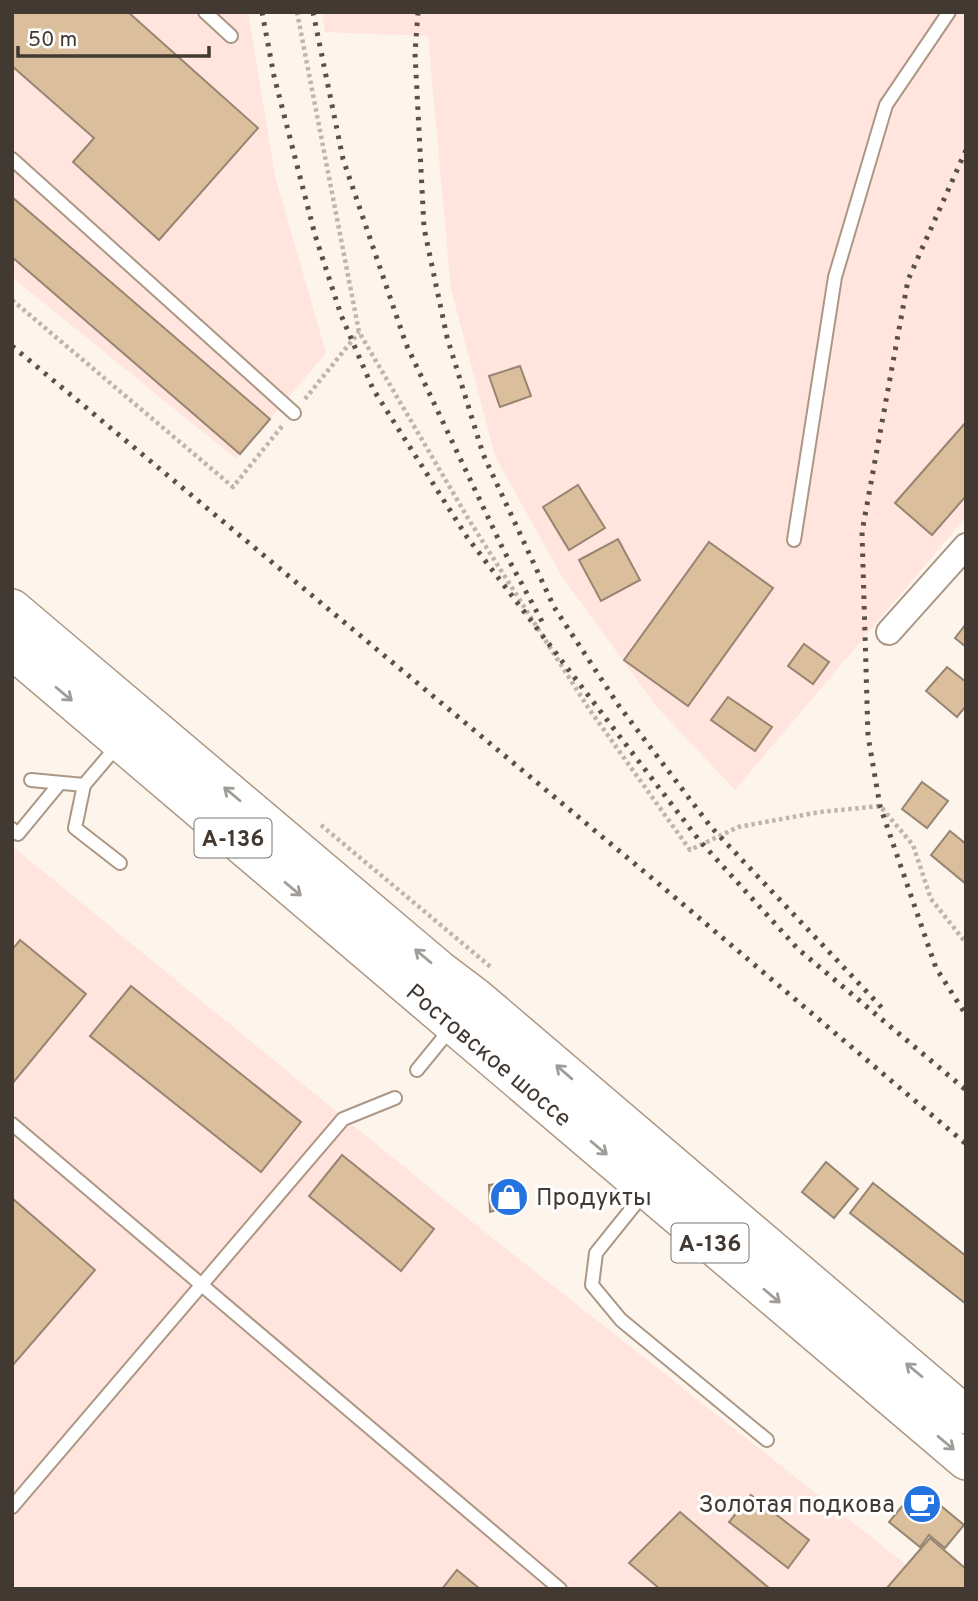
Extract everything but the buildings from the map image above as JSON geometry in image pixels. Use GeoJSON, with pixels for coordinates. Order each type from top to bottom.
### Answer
{"type":"FeatureCollection","features":[{"type":"Feature","properties":{"kind":"main road","name":"Ростовское шоссе"},"geometry":{"type":"LineString","coordinates":[[12,608],[440,970],[466,1011],[647,1189],[966,1461]]}},
{"type":"Feature","properties":{"kind":"main road","name":"Ростовское шоссе"},"geometry":{"type":"LineString","coordinates":[[12,650],[121,742],[466,1011],[966,1415]]}},
{"type":"Feature","properties":{"kind":"street"},"geometry":{"type":"LineString","coordinates":[[889,632],[966,547]]}},
{"type":"Feature","properties":{"kind":"lane"},"geometry":{"type":"LineString","coordinates":[[205,12],[231,36]]}},
{"type":"Feature","properties":{"kind":"lane"},"geometry":{"type":"LineString","coordinates":[[794,540],[835,277],[886,105],[949,12]]}},
{"type":"Feature","properties":{"kind":"lane"},"geometry":{"type":"LineString","coordinates":[[12,159],[294,413]]}},
{"type":"Feature","properties":{"kind":"lane"},"geometry":{"type":"LineString","coordinates":[[120,863],[75,828],[84,785],[121,742]]}},
{"type":"Feature","properties":{"kind":"lane"},"geometry":{"type":"LineString","coordinates":[[31,780],[84,785]]}},
{"type":"Feature","properties":{"kind":"lane"},"geometry":{"type":"LineString","coordinates":[[12,829],[18,834],[60,783]]}},
{"type":"Feature","properties":{"kind":"lane"},"geometry":{"type":"LineString","coordinates":[[417,1070],[466,1011]]}},
{"type":"Feature","properties":{"kind":"lane"},"geometry":{"type":"LineString","coordinates":[[12,1507],[343,1119],[395,1098]]}},
{"type":"Feature","properties":{"kind":"lane"},"geometry":{"type":"LineString","coordinates":[[12,1124],[561,1589]]}},
{"type":"Feature","properties":{"kind":"lane"},"geometry":{"type":"LineString","coordinates":[[647,1189],[596,1253],[592,1285],[621,1320],[767,1440]]}},
{"type":"Feature","properties":{"kind":"path"},"geometry":{"type":"LineString","coordinates":[[297,12],[359,332],[469,520],[556,657],[690,850],[738,827],[820,812],[880,806],[913,845],[932,899],[966,943]]}},
{"type":"Feature","properties":{"kind":"path"},"geometry":{"type":"LineString","coordinates":[[12,300],[233,487],[359,332]]}},
{"type":"Feature","properties":{"kind":"shaded area"},"geometry":{"type":"Polygon","coordinates":[[[12,12],[248,12],[275,176],[326,353],[236,459],[12,277],[12,12]]]}},
{"type":"Feature","properties":{"kind":"shaded area"},"geometry":{"type":"Polygon","coordinates":[[[322,12],[966,12],[966,517],[735,790],[656,706],[561,575],[495,456],[451,289],[428,36],[325,32],[322,12]]]}},
{"type":"Feature","properties":{"kind":"shaded area"},"geometry":{"type":"Polygon","coordinates":[[[12,846],[447,1202],[937,1589],[12,1589],[12,846]]]}},
{"type":"Feature","properties":{"kind":"railway"},"geometry":{"type":"LineString","coordinates":[[262,12],[274,76],[315,235],[341,315],[373,389],[467,537],[699,840],[798,949],[966,1090]]}},
{"type":"Feature","properties":{"kind":"railway"},"geometry":{"type":"LineString","coordinates":[[313,12],[343,159],[406,344],[503,549],[545,627]]}},
{"type":"Feature","properties":{"kind":"railway"},"geometry":{"type":"LineString","coordinates":[[418,12],[415,53],[424,228],[447,337],[483,454],[554,607],[619,706],[711,827],[884,1010]]}},
{"type":"Feature","properties":{"kind":"railway"},"geometry":{"type":"LineString","coordinates":[[966,150],[908,280],[862,532],[868,736],[880,806],[936,968],[966,1015]]}},
{"type":"Feature","properties":{"kind":"railway"},"geometry":{"type":"LineString","coordinates":[[12,346],[659,884],[966,1144]]}},
{"type":"Feature","properties":{"kind":"place","name":"Продукты"},"geometry":{"type":"Point","coordinates":[509,1197]}},
{"type":"Feature","properties":{"kind":"place","name":"Золотая подкова"},"geometry":{"type":"Point","coordinates":[922,1504]}}]}
